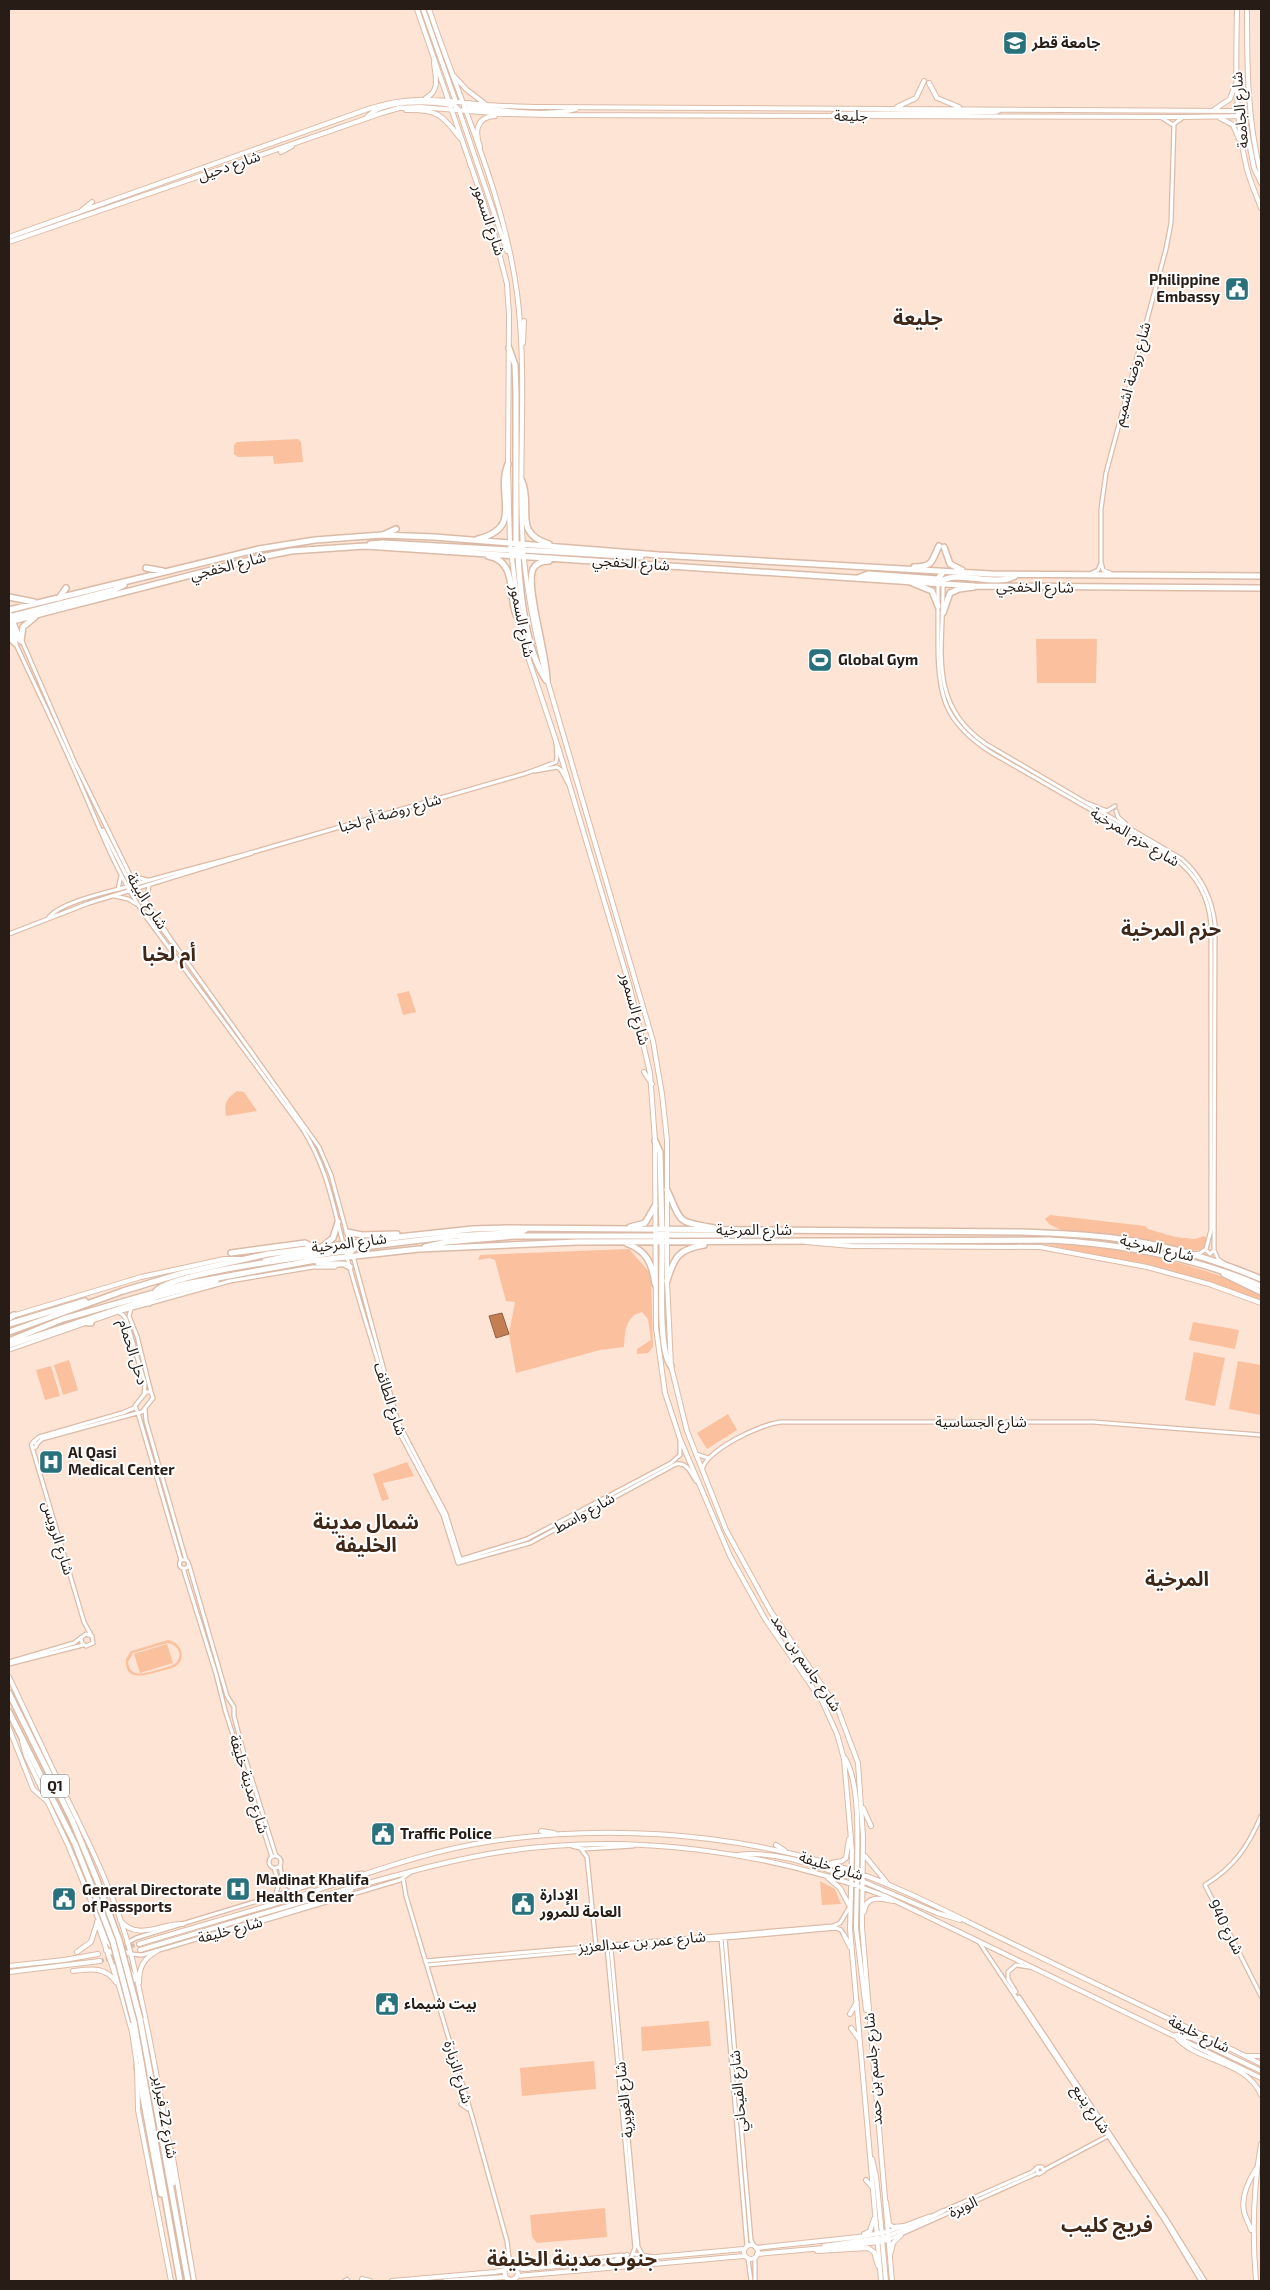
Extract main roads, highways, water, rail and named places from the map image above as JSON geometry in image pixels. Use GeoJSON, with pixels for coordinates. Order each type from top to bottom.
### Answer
{"type":"FeatureCollection","features":[{"type":"Feature","properties":{"kind":"highway"},"geometry":{"type":"LineString","coordinates":[[509,348],[515,365],[517,550],[530,638],[538,664],[547,680]]}},
{"type":"Feature","properties":{"kind":"highway"},"geometry":{"type":"LineString","coordinates":[[472,541],[491,536],[503,526],[506,515],[506,474],[508,464]]}},
{"type":"Feature","properties":{"kind":"highway"},"geometry":{"type":"LineString","coordinates":[[522,481],[526,493],[526,524],[529,533],[540,540],[560,547]]}},
{"type":"Feature","properties":{"kind":"highway"},"geometry":{"type":"LineString","coordinates":[[382,535],[396,529]]}},
{"type":"Feature","properties":{"kind":"highway","name":"شارع الخفجي"},"geometry":{"type":"LineString","coordinates":[[10,617],[39,603],[291,544],[382,535],[472,541],[569,558],[910,582],[941,581],[975,586],[1261,588]]}},
{"type":"Feature","properties":{"kind":"highway"},"geometry":{"type":"LineString","coordinates":[[365,546],[383,543],[631,557],[659,555]]}},
{"type":"Feature","properties":{"kind":"highway","name":"شارع الخفجي"},"geometry":{"type":"LineString","coordinates":[[10,617],[41,614],[261,557],[291,551],[365,546],[421,549],[517,550],[560,547],[673,556],[1016,575],[1261,576]]}},
{"type":"Feature","properties":{"kind":"highway"},"geometry":{"type":"LineString","coordinates":[[908,570],[931,563],[942,546],[950,564],[967,573]]}},
{"type":"Feature","properties":{"kind":"highway"},"geometry":{"type":"LineString","coordinates":[[421,549],[428,552],[492,557],[503,563],[508,570],[516,615],[520,622]]}},
{"type":"Feature","properties":{"kind":"highway"},"geometry":{"type":"LineString","coordinates":[[673,556],[680,551]]}},
{"type":"Feature","properties":{"kind":"highway"},"geometry":{"type":"LineString","coordinates":[[547,680],[546,660],[534,603],[532,574],[535,567],[541,562],[569,558]]}},
{"type":"Feature","properties":{"kind":"highway"},"geometry":{"type":"LineString","coordinates":[[146,568],[166,572]]}},
{"type":"Feature","properties":{"kind":"highway"},"geometry":{"type":"LineString","coordinates":[[941,572],[941,581]]}},
{"type":"Feature","properties":{"kind":"highway"},"geometry":{"type":"LineString","coordinates":[[857,578],[868,574],[941,581],[1002,580],[1016,575]]}},
{"type":"Feature","properties":{"kind":"highway"},"geometry":{"type":"LineString","coordinates":[[41,614],[24,624],[21,641],[17,638],[10,617],[114,590],[131,581]]}},
{"type":"Feature","properties":{"kind":"highway"},"geometry":{"type":"LineString","coordinates":[[910,582],[932,591],[938,606]]}},
{"type":"Feature","properties":{"kind":"highway"},"geometry":{"type":"LineString","coordinates":[[943,613],[950,593],[975,586]]}},
{"type":"Feature","properties":{"kind":"highway"},"geometry":{"type":"LineString","coordinates":[[60,598],[66,588]]}},
{"type":"Feature","properties":{"kind":"highway"},"geometry":{"type":"LineString","coordinates":[[9,597],[21,601],[39,603]]}},
{"type":"Feature","properties":{"kind":"highway"},"geometry":{"type":"LineString","coordinates":[[9,637],[15,643]]}},
{"type":"Feature","properties":{"kind":"highway"},"geometry":{"type":"LineString","coordinates":[[655,1141],[660,1152],[662,1319],[667,1358],[671,1366]]}},
{"type":"Feature","properties":{"kind":"highway"},"geometry":{"type":"LineString","coordinates":[[668,1190],[674,1209],[684,1221],[690,1224],[724,1230]]}},
{"type":"Feature","properties":{"kind":"highway"},"geometry":{"type":"LineString","coordinates":[[614,1230],[645,1223],[655,1206]]}},
{"type":"Feature","properties":{"kind":"highway"},"geometry":{"type":"LineString","coordinates":[[263,1263],[270,1258],[324,1249],[322,1246],[333,1238],[338,1222]]}},
{"type":"Feature","properties":{"kind":"highway","name":"شارع المرخية"},"geometry":{"type":"LineString","coordinates":[[9,1330],[163,1279],[242,1259],[350,1242],[473,1229],[614,1230],[714,1242],[1028,1239],[1083,1242],[1168,1255],[1222,1271],[1261,1286]]}},
{"type":"Feature","properties":{"kind":"highway"},"geometry":{"type":"LineString","coordinates":[[348,1254],[351,1249],[454,1236],[521,1232],[526,1229]]}},
{"type":"Feature","properties":{"kind":"highway","name":"شارع المرخية"},"geometry":{"type":"LineString","coordinates":[[9,1341],[63,1319],[156,1294],[246,1272],[348,1254],[538,1242],[620,1241],[724,1230],[1054,1233],[1112,1238],[1169,1249],[1261,1278]]}},
{"type":"Feature","properties":{"kind":"highway"},"geometry":{"type":"LineString","coordinates":[[419,1249],[437,1243],[515,1236],[776,1235],[787,1230]]}},
{"type":"Feature","properties":{"kind":"highway"},"geometry":{"type":"LineString","coordinates":[[347,1232],[358,1235],[400,1233],[404,1236]]}},
{"type":"Feature","properties":{"kind":"highway"},"geometry":{"type":"LineString","coordinates":[[620,1241],[638,1248],[649,1258],[655,1284]]}},
{"type":"Feature","properties":{"kind":"highway"},"geometry":{"type":"LineString","coordinates":[[866,1246],[877,1241]]}},
{"type":"Feature","properties":{"kind":"highway"},"geometry":{"type":"LineString","coordinates":[[348,1254],[350,1242]]}},
{"type":"Feature","properties":{"kind":"highway"},"geometry":{"type":"LineString","coordinates":[[667,1281],[673,1262],[683,1251],[714,1242]]}},
{"type":"Feature","properties":{"kind":"highway"},"geometry":{"type":"LineString","coordinates":[[231,1253],[305,1244],[314,1247]]}},
{"type":"Feature","properties":{"kind":"highway"},"geometry":{"type":"LineString","coordinates":[[149,1304],[156,1294],[168,1284],[263,1263],[348,1254]]}},
{"type":"Feature","properties":{"kind":"highway"},"geometry":{"type":"LineString","coordinates":[[310,1261],[350,1267]]}},
{"type":"Feature","properties":{"kind":"highway"},"geometry":{"type":"LineString","coordinates":[[1222,1271],[1230,1278],[1261,1292]]}},
{"type":"Feature","properties":{"kind":"highway"},"geometry":{"type":"LineString","coordinates":[[9,1346],[156,1294]]}},
{"type":"Feature","properties":{"kind":"highway"},"geometry":{"type":"LineString","coordinates":[[9,1324],[86,1301],[93,1302]]}},
{"type":"Feature","properties":{"kind":"highway"},"geometry":{"type":"LineString","coordinates":[[76,1322],[90,1322]]}},
{"type":"Feature","properties":{"kind":"highway","name":"Q1"},"geometry":{"type":"LineString","coordinates":[[9,1693],[31,1738]]}},
{"type":"Feature","properties":{"kind":"highway","name":"Q1"},"geometry":{"type":"LineString","coordinates":[[9,1712],[21,1739]]}},
{"type":"Feature","properties":{"kind":"highway"},"geometry":{"type":"LineString","coordinates":[[31,1738],[61,1787]]}},
{"type":"Feature","properties":{"kind":"highway","name":"شارع 22 فبراير"},"geometry":{"type":"LineString","coordinates":[[31,1738],[72,1820],[122,1947],[140,2019],[188,2281]]}},
{"type":"Feature","properties":{"kind":"highway","name":"شارع 22 فبراير"},"geometry":{"type":"LineString","coordinates":[[21,1739],[75,1844],[113,1942],[134,2022],[180,2281]]}},
{"type":"Feature","properties":{"kind":"highway"},"geometry":{"type":"LineString","coordinates":[[137,2066],[153,2162],[162,2201],[167,2211]]}},
{"type":"Feature","properties":{"kind":"highway"},"geometry":{"type":"LineString","coordinates":[[169,2143],[174,2206]]}},
{"type":"Feature","properties":{"kind":"main road","name":"شارع السمور"},"geometry":{"type":"LineString","coordinates":[[417,9],[434,58],[458,105],[486,169],[497,201],[511,258],[519,310],[522,353],[522,481],[517,550]]}},
{"type":"Feature","properties":{"kind":"main road"},"geometry":{"type":"LineString","coordinates":[[423,9],[458,105],[504,245],[511,258]]}},
{"type":"Feature","properties":{"kind":"main road","name":"شارع السمور"},"geometry":{"type":"LineString","coordinates":[[429,9],[452,72],[458,105]]}},
{"type":"Feature","properties":{"kind":"main road","name":"شارع الجامعة"},"geometry":{"type":"LineString","coordinates":[[1237,9],[1236,82],[1238,116],[1246,167],[1261,208]]}},
{"type":"Feature","properties":{"kind":"main road","name":"شارع الجامعة"},"geometry":{"type":"LineString","coordinates":[[1247,9],[1249,116],[1261,175]]}},
{"type":"Feature","properties":{"kind":"main road"},"geometry":{"type":"LineString","coordinates":[[424,98],[432,94],[436,87],[434,58]]}},
{"type":"Feature","properties":{"kind":"main road"},"geometry":{"type":"LineString","coordinates":[[452,72],[467,90],[486,105]]}},
{"type":"Feature","properties":{"kind":"main road"},"geometry":{"type":"LineString","coordinates":[[891,109],[916,98],[924,81]]}},
{"type":"Feature","properties":{"kind":"main road"},"geometry":{"type":"LineString","coordinates":[[1210,110],[1223,105],[1230,99],[1236,82]]}},
{"type":"Feature","properties":{"kind":"main road"},"geometry":{"type":"LineString","coordinates":[[929,83],[937,98],[945,103],[964,109]]}},
{"type":"Feature","properties":{"kind":"main road","name":"شارع دحيل"},"geometry":{"type":"LineString","coordinates":[[9,237],[389,102],[424,98],[458,105]]}},
{"type":"Feature","properties":{"kind":"main road"},"geometry":{"type":"LineString","coordinates":[[366,118],[375,111],[400,104],[426,102],[519,112],[562,112],[581,108]]}},
{"type":"Feature","properties":{"kind":"main road","name":"شارع السمور"},"geometry":{"type":"LineString","coordinates":[[458,105],[452,109],[502,260],[508,297],[508,464],[517,550],[520,622],[530,666],[556,742],[643,1035],[652,1084],[655,1141],[655,1206],[661,1236]]}},
{"type":"Feature","properties":{"kind":"main road","name":"جليعة"},"geometry":{"type":"LineString","coordinates":[[458,105],[581,108],[1238,111]]}},
{"type":"Feature","properties":{"kind":"main road","name":"جليعة"},"geometry":{"type":"LineString","coordinates":[[458,105],[505,114],[1182,118],[1249,116]]}},
{"type":"Feature","properties":{"kind":"main road","name":"شارع دحيل"},"geometry":{"type":"LineString","coordinates":[[9,242],[394,109],[420,106],[452,109]]}},
{"type":"Feature","properties":{"kind":"main road"},"geometry":{"type":"LineString","coordinates":[[394,109],[431,110],[451,124],[462,140]]}},
{"type":"Feature","properties":{"kind":"main road"},"geometry":{"type":"LineString","coordinates":[[830,116],[837,113],[924,113],[930,109]]}},
{"type":"Feature","properties":{"kind":"main road"},"geometry":{"type":"LineString","coordinates":[[924,116],[930,112],[996,112],[1001,109]]}},
{"type":"Feature","properties":{"kind":"main road"},"geometry":{"type":"LineString","coordinates":[[1238,111],[1244,116],[1254,168],[1261,183]]}},
{"type":"Feature","properties":{"kind":"main road"},"geometry":{"type":"LineString","coordinates":[[486,169],[476,134],[477,128],[486,117],[505,114]]}},
{"type":"Feature","properties":{"kind":"main road"},"geometry":{"type":"LineString","coordinates":[[1213,117],[1223,119],[1233,125],[1242,144]]}},
{"type":"Feature","properties":{"kind":"main road"},"geometry":{"type":"LineString","coordinates":[[281,152],[297,142]]}},
{"type":"Feature","properties":{"kind":"main road"},"geometry":{"type":"LineString","coordinates":[[232,165],[249,163]]}},
{"type":"Feature","properties":{"kind":"main road"},"geometry":{"type":"LineString","coordinates":[[80,212],[92,202]]}},
{"type":"Feature","properties":{"kind":"main road"},"geometry":{"type":"LineString","coordinates":[[81,220],[86,216]]}},
{"type":"Feature","properties":{"kind":"main road"},"geometry":{"type":"LineString","coordinates":[[522,353],[524,321]]}},
{"type":"Feature","properties":{"kind":"main road","name":"شارع السمور"},"geometry":{"type":"LineString","coordinates":[[547,680],[653,1041],[666,1124],[668,1190],[661,1236]]}},
{"type":"Feature","properties":{"kind":"main road"},"geometry":{"type":"LineString","coordinates":[[644,1072],[652,1084]]}},
{"type":"Feature","properties":{"kind":"main road","name":"شارع جاسم بن حمد"},"geometry":{"type":"LineString","coordinates":[[661,1236],[667,1281],[671,1366],[680,1404],[702,1471],[726,1530],[756,1585],[799,1653],[837,1707],[858,1763],[864,1854],[863,1875],[858,1881]]}},
{"type":"Feature","properties":{"kind":"main road","name":"شارع جاسم بن حمد"},"geometry":{"type":"LineString","coordinates":[[661,1236],[655,1284],[656,1328],[665,1393],[680,1439],[730,1556],[749,1594],[814,1688],[831,1717],[842,1754],[847,1783],[851,1834],[852,1871],[849,1908],[852,1957],[875,2216],[882,2237],[891,2280]]}},
{"type":"Feature","properties":{"kind":"main road","name":"شارع المرخية"},"geometry":{"type":"LineString","coordinates":[[802,1241],[817,1245],[1040,1246],[1155,1269],[1208,1284],[1261,1303]]}},
{"type":"Feature","properties":{"kind":"main road","name":"شارع المرخية"},"geometry":{"type":"LineString","coordinates":[[10,1317],[141,1277],[224,1259],[242,1259]]}},
{"type":"Feature","properties":{"kind":"main road","name":"شارع 22 فبراير"},"geometry":{"type":"LineString","coordinates":[[9,1677],[100,1871],[133,1963],[148,2024],[194,2281]]}},
{"type":"Feature","properties":{"kind":"main road"},"geometry":{"type":"LineString","coordinates":[[9,1730],[26,1766],[34,1790],[49,1803]]}},
{"type":"Feature","properties":{"kind":"main road"},"geometry":{"type":"LineString","coordinates":[[21,1739],[107,1940],[111,1946],[133,1963]]}},
{"type":"Feature","properties":{"kind":"main road"},"geometry":{"type":"LineString","coordinates":[[24,1749],[26,1766]]}},
{"type":"Feature","properties":{"kind":"main road"},"geometry":{"type":"LineString","coordinates":[[842,1754],[849,1766],[854,1783],[858,1845],[857,1937],[870,2032]]}},
{"type":"Feature","properties":{"kind":"main road"},"geometry":{"type":"LineString","coordinates":[[861,1803],[871,1826]]}},
{"type":"Feature","properties":{"kind":"main road"},"geometry":{"type":"LineString","coordinates":[[541,1831],[561,1834]]}},
{"type":"Feature","properties":{"kind":"main road","name":"شارع خليفة"},"geometry":{"type":"LineString","coordinates":[[139,1944],[314,1891],[408,1860],[473,1845],[561,1834],[676,1836],[786,1853],[826,1862],[863,1875],[966,1921],[1261,2064]]}},
{"type":"Feature","properties":{"kind":"main road"},"geometry":{"type":"LineString","coordinates":[[826,1862],[834,1863],[845,1860],[851,1834]]}},
{"type":"Feature","properties":{"kind":"main road"},"geometry":{"type":"LineString","coordinates":[[776,1845],[786,1853]]}},
{"type":"Feature","properties":{"kind":"main road","name":"شارع خليفة"},"geometry":{"type":"LineString","coordinates":[[140,1950],[414,1871],[508,1851],[572,1846],[634,1846],[687,1849],[734,1855],[822,1874],[851,1883]]}},
{"type":"Feature","properties":{"kind":"main road"},"geometry":{"type":"LineString","coordinates":[[734,1855],[751,1853],[812,1865],[851,1877],[937,1913],[966,1921]]}},
{"type":"Feature","properties":{"kind":"main road"},"geometry":{"type":"LineString","coordinates":[[864,1854],[870,1865],[890,1886]]}},
{"type":"Feature","properties":{"kind":"main road"},"geometry":{"type":"LineString","coordinates":[[852,1871],[863,1887]]}},
{"type":"Feature","properties":{"kind":"main road"},"geometry":{"type":"LineString","coordinates":[[822,1874],[840,1888],[849,1908]]}},
{"type":"Feature","properties":{"kind":"main road"},"geometry":{"type":"LineString","coordinates":[[851,1883],[858,1881]]}},
{"type":"Feature","properties":{"kind":"main road"},"geometry":{"type":"LineString","coordinates":[[198,1939],[322,1901],[360,1886]]}},
{"type":"Feature","properties":{"kind":"main road","name":"شارع جاسم بن حمد"},"geometry":{"type":"LineString","coordinates":[[863,1887],[862,1927],[882,2175],[881,2281]]}},
{"type":"Feature","properties":{"kind":"main road","name":"شارع خليفة"},"geometry":{"type":"LineString","coordinates":[[863,1887],[901,1903],[1261,2078]]}},
{"type":"Feature","properties":{"kind":"main road"},"geometry":{"type":"LineString","coordinates":[[862,1927],[865,1905],[869,1900],[877,1898],[901,1903]]}},
{"type":"Feature","properties":{"kind":"main road"},"geometry":{"type":"LineString","coordinates":[[77,1952],[91,1942],[97,1922],[97,1914]]}},
{"type":"Feature","properties":{"kind":"main road"},"geometry":{"type":"LineString","coordinates":[[118,1917],[126,1926],[137,1932],[172,1924],[183,1924]]}},
{"type":"Feature","properties":{"kind":"main road","name":"شارع 22 فبراير"},"geometry":{"type":"LineString","coordinates":[[97,1922],[120,1989],[132,2032],[137,2066],[138,2110],[171,2281]]}},
{"type":"Feature","properties":{"kind":"main road"},"geometry":{"type":"LineString","coordinates":[[107,1940],[117,1941],[124,1935]]}},
{"type":"Feature","properties":{"kind":"main road"},"geometry":{"type":"LineString","coordinates":[[112,1967],[124,1935]]}},
{"type":"Feature","properties":{"kind":"main road"},"geometry":{"type":"LineString","coordinates":[[844,1935],[852,1957]]}},
{"type":"Feature","properties":{"kind":"main road"},"geometry":{"type":"LineString","coordinates":[[110,1961],[127,1944]]}},
{"type":"Feature","properties":{"kind":"main road"},"geometry":{"type":"LineString","coordinates":[[106,1950],[130,1954]]}},
{"type":"Feature","properties":{"kind":"main road"},"geometry":{"type":"LineString","coordinates":[[139,1990],[141,1964],[145,1958],[157,1950]]}},
{"type":"Feature","properties":{"kind":"main road"},"geometry":{"type":"LineString","coordinates":[[9,1966],[98,1954]]}},
{"type":"Feature","properties":{"kind":"main road"},"geometry":{"type":"LineString","coordinates":[[120,1989],[116,1964],[120,1959],[127,1961],[137,1984]]}},
{"type":"Feature","properties":{"kind":"main road"},"geometry":{"type":"LineString","coordinates":[[9,1972],[65,1967],[100,1961]]}},
{"type":"Feature","properties":{"kind":"main road"},"geometry":{"type":"LineString","coordinates":[[73,1971],[94,1969],[106,1972],[115,1981],[122,1996]]}},
{"type":"Feature","properties":{"kind":"main road"},"geometry":{"type":"LineString","coordinates":[[850,2014],[857,2002]]}},
{"type":"Feature","properties":{"kind":"main road"},"geometry":{"type":"LineString","coordinates":[[1146,2003],[1175,2022]]}},
{"type":"Feature","properties":{"kind":"main road"},"geometry":{"type":"LineString","coordinates":[[851,2028],[859,2039]]}},
{"type":"Feature","properties":{"kind":"main road"},"geometry":{"type":"LineString","coordinates":[[1173,2034],[1192,2038],[1261,2071]]}},
{"type":"Feature","properties":{"kind":"main road"},"geometry":{"type":"LineString","coordinates":[[1173,2034],[1187,2046],[1247,2076],[1255,2084],[1261,2095]]}},
{"type":"Feature","properties":{"kind":"main road"},"geometry":{"type":"LineString","coordinates":[[1244,2056],[1261,2056]]}},
{"type":"Feature","properties":{"kind":"main road"},"geometry":{"type":"LineString","coordinates":[[1252,2240],[1257,2167],[1261,2144]]}},
{"type":"Feature","properties":{"kind":"main road"},"geometry":{"type":"LineString","coordinates":[[870,2151],[876,2176],[886,2281]]}},
{"type":"Feature","properties":{"kind":"main road"},"geometry":{"type":"LineString","coordinates":[[1256,2281],[1250,2224],[1244,2210],[1244,2200],[1245,2190],[1257,2167]]}},
{"type":"Feature","properties":{"kind":"main road"},"geometry":{"type":"LineString","coordinates":[[882,2175],[888,2222],[893,2227],[904,2226]]}},
{"type":"Feature","properties":{"kind":"main road"},"geometry":{"type":"LineString","coordinates":[[866,2180],[873,2188]]}},
{"type":"Feature","properties":{"kind":"main road"},"geometry":{"type":"LineString","coordinates":[[445,2281],[507,2279],[807,2250],[882,2237],[913,2226],[943,2211]]}},
{"type":"Feature","properties":{"kind":"main road"},"geometry":{"type":"LineString","coordinates":[[840,2240],[869,2232],[875,2216]]}},
{"type":"Feature","properties":{"kind":"main road"},"geometry":{"type":"LineString","coordinates":[[891,2280],[891,2251],[895,2241],[901,2235]]}},
{"type":"Feature","properties":{"kind":"main road"},"geometry":{"type":"LineString","coordinates":[[392,2281],[495,2272],[515,2267],[546,2267],[882,2237]]}},
{"type":"Feature","properties":{"kind":"main road"},"geometry":{"type":"LineString","coordinates":[[807,2250],[882,2237]]}},
{"type":"Feature","properties":{"kind":"main road"},"geometry":{"type":"LineString","coordinates":[[755,2247],[756,2256]]}},
{"type":"Feature","properties":{"kind":"main road"},"geometry":{"type":"LineString","coordinates":[[746,2248],[746,2257]]}},
{"type":"Feature","properties":{"kind":"main road"},"geometry":{"type":"LineString","coordinates":[[813,2249],[822,2251],[868,2248],[874,2252],[876,2257],[881,2281]]}},
{"type":"Feature","properties":{"kind":"main road"},"geometry":{"type":"LineString","coordinates":[[614,2261],[627,2255]]}},
{"type":"Feature","properties":{"kind":"main road"},"geometry":{"type":"LineString","coordinates":[[515,2267],[516,2278]]}},
{"type":"Feature","properties":{"kind":"main road"},"geometry":{"type":"LineString","coordinates":[[506,2269],[507,2279]]}},
{"type":"Feature","properties":{"kind":"main road"},"geometry":{"type":"LineString","coordinates":[[362,2279],[370,2281]]}},
{"type":"Feature","properties":{"kind":"tunnel"},"geometry":{"type":"LineString","coordinates":[[119,1949],[139,1944]]}},
{"type":"Feature","properties":{"kind":"tunnel"},"geometry":{"type":"LineString","coordinates":[[100,1961],[117,1957]]}},
{"type":"Feature","properties":{"kind":"place","name":"جامعة قطر"},"geometry":{"type":"Point","coordinates":[1015,43]}},
{"type":"Feature","properties":{"kind":"place","name":"Philippine Embassy"},"geometry":{"type":"Point","coordinates":[1237,289]}},
{"type":"Feature","properties":{"kind":"place","name":"Global Gym"},"geometry":{"type":"Point","coordinates":[820,660]}},
{"type":"Feature","properties":{"kind":"place","name":"Al Qasi Medical Center"},"geometry":{"type":"Point","coordinates":[51,1462]}},
{"type":"Feature","properties":{"kind":"place","name":"Traffic Police"},"geometry":{"type":"Point","coordinates":[383,1834]}},
{"type":"Feature","properties":{"kind":"place","name":"Madinat Khalifa Health Center"},"geometry":{"type":"Point","coordinates":[238,1889]}},
{"type":"Feature","properties":{"kind":"place","name":"General Directorate of Passports"},"geometry":{"type":"Point","coordinates":[64,1899]}},
{"type":"Feature","properties":{"kind":"place","name":"الإدارة العامة للمرور"},"geometry":{"type":"Point","coordinates":[523,1904]}},
{"type":"Feature","properties":{"kind":"place","name":"بيت شيماء"},"geometry":{"type":"Point","coordinates":[387,2004]}},
{"type":"Feature","properties":{"kind":"district","name":"جليعة"},"geometry":{"type":"Point","coordinates":[918,318]}},
{"type":"Feature","properties":{"kind":"district","name":"حزم المرخية"},"geometry":{"type":"Point","coordinates":[1171,929]}},
{"type":"Feature","properties":{"kind":"district","name":"أم لخبا"},"geometry":{"type":"Point","coordinates":[169,954]}},
{"type":"Feature","properties":{"kind":"district","name":"شمال مدينة الخليفة"},"geometry":{"type":"Point","coordinates":[366,1534]}},
{"type":"Feature","properties":{"kind":"district","name":"المرخية"},"geometry":{"type":"Point","coordinates":[1177,1579]}},
{"type":"Feature","properties":{"kind":"district","name":"فريج كليب"},"geometry":{"type":"Point","coordinates":[1107,2225]}},
{"type":"Feature","properties":{"kind":"district","name":"جنوب مدينة الخليفة"},"geometry":{"type":"Point","coordinates":[572,2259]}}]}
